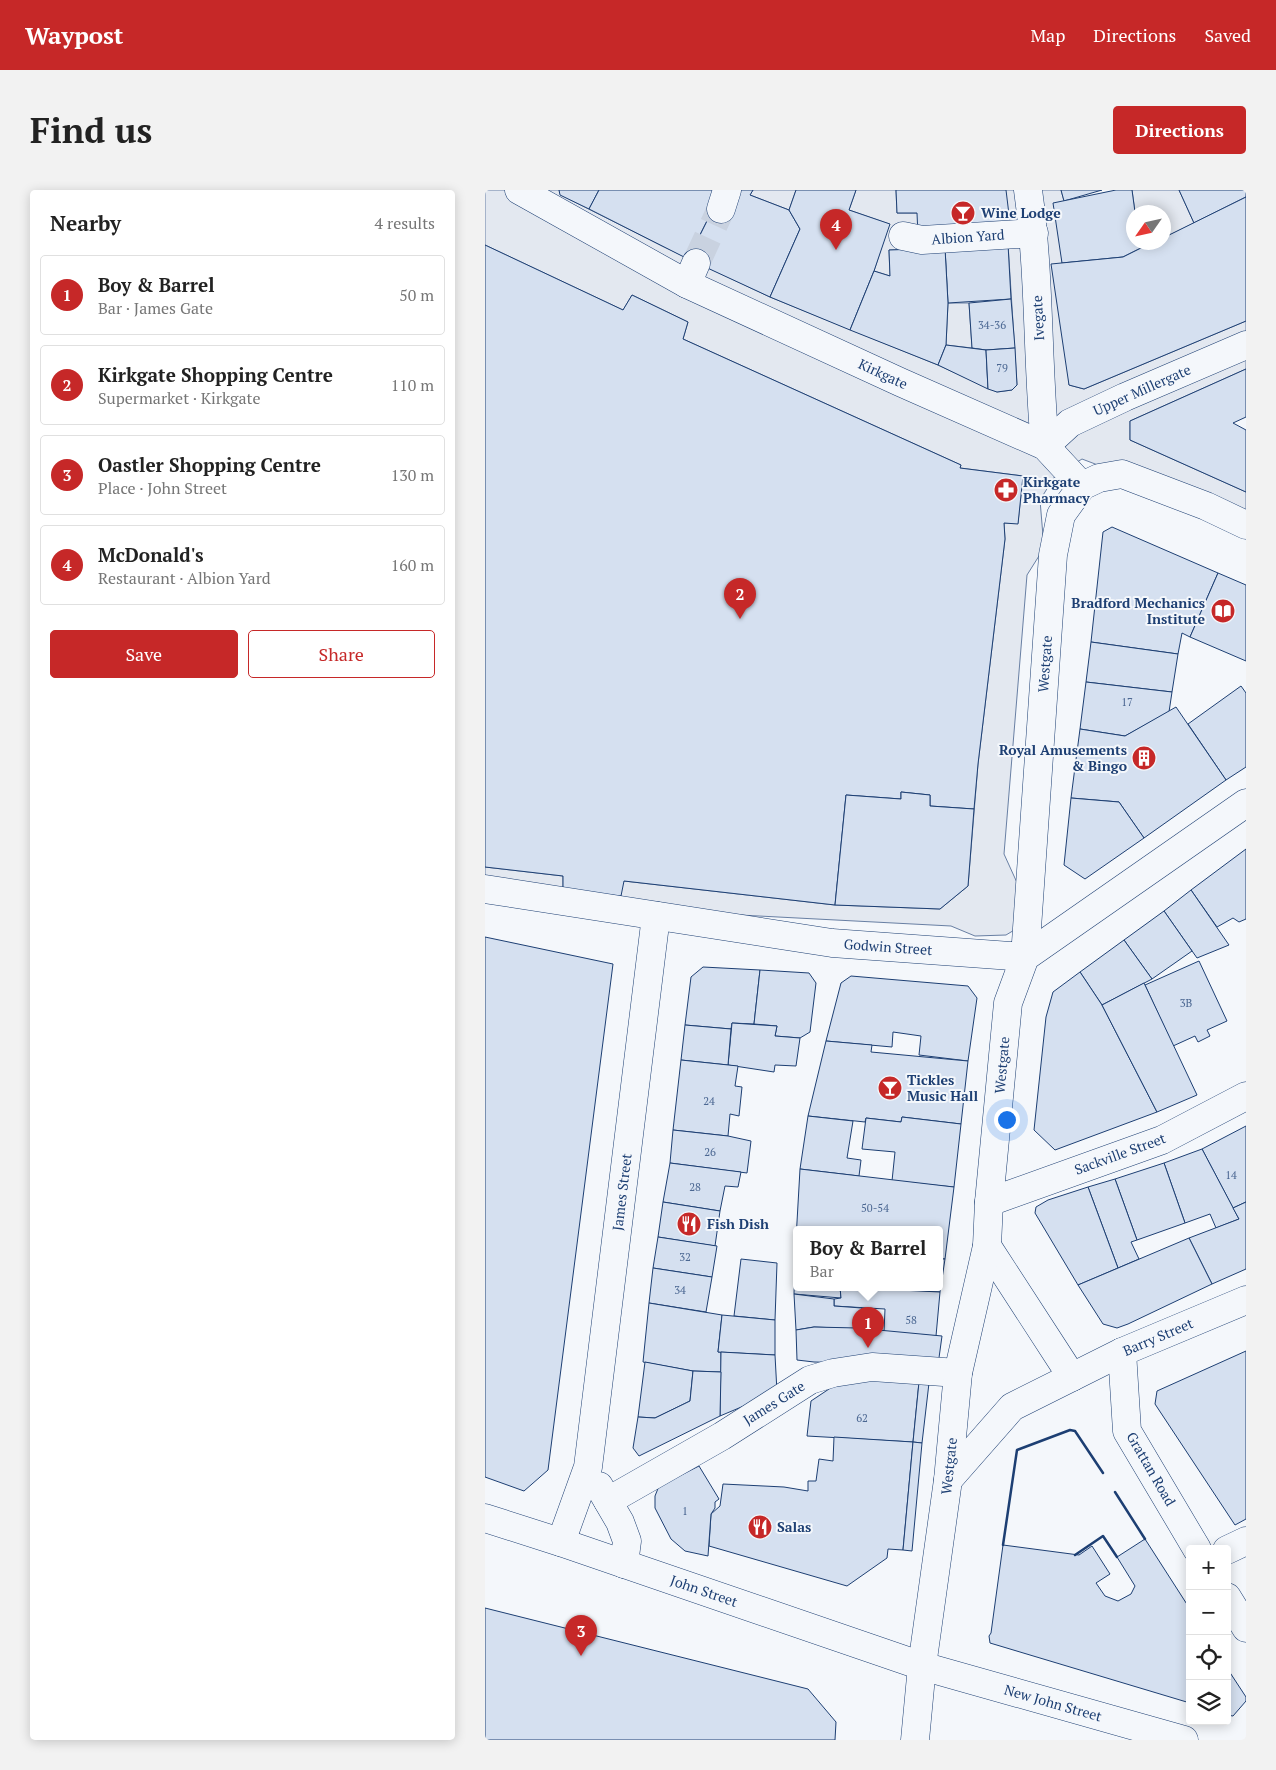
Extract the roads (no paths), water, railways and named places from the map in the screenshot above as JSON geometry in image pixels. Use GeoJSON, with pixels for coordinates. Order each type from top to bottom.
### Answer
{"type":"FeatureCollection","features":[{"type":"Feature","properties":{"kind":"street","name":"Ivegate"},"geometry":{"type":"LineString","coordinates":[[1028,190],[1034,233],[1045,446]]}},
{"type":"Feature","properties":{"kind":"street","name":"Kirkgate"},"geometry":{"type":"LineString","coordinates":[[526,192],[692,273],[891,378],[1045,446],[1082,486]]}},
{"type":"Feature","properties":{"kind":"street","name":"Albion Yard"},"geometry":{"type":"LineString","coordinates":[[903,236],[922,240],[1034,233]]}},
{"type":"Feature","properties":{"kind":"street","name":"Upper Millergate"},"geometry":{"type":"LineString","coordinates":[[1045,446],[1070,423],[1246,345]]}},
{"type":"Feature","properties":{"kind":"street"},"geometry":{"type":"LineString","coordinates":[[1082,486],[1099,478],[1122,474],[1206,506],[1246,525]]}},
{"type":"Feature","properties":{"kind":"street","name":"Westgate"},"geometry":{"type":"LineString","coordinates":[[915,1740],[922,1666],[948,1480],[958,1373],[987,1246],[989,1202],[1008,1003],[1025,957],[1053,556],[1061,515],[1082,486]]}},
{"type":"Feature","properties":{"kind":"street"},"geometry":{"type":"LineString","coordinates":[[1025,957],[1246,804]]}},
{"type":"Feature","properties":{"kind":"street","name":"Godwin Street"},"geometry":{"type":"LineString","coordinates":[[485,889],[832,943],[1025,957]]}},
{"type":"Feature","properties":{"kind":"street","name":"James Street"},"geometry":{"type":"LineString","coordinates":[[561,1542],[588,1468],[656,916]]}},
{"type":"Feature","properties":{"kind":"street","name":"Sackville Street"},"geometry":{"type":"LineString","coordinates":[[989,1202],[1162,1140],[1246,1096]]}},
{"type":"Feature","properties":{"kind":"street"},"geometry":{"type":"LineString","coordinates":[[987,1246],[1072,1377]]}},
{"type":"Feature","properties":{"kind":"street","name":"Barry Street"},"geometry":{"type":"LineString","coordinates":[[948,1480],[1012,1407],[1122,1352],[1246,1300]]}},
{"type":"Feature","properties":{"kind":"street","name":"Grattan Road"},"geometry":{"type":"LineString","coordinates":[[1122,1352],[1127,1431],[1195,1545]]}},
{"type":"Feature","properties":{"kind":"street","name":"James Gate"},"geometry":{"type":"LineString","coordinates":[[607,1501],[721,1436],[810,1380],[833,1373],[872,1367],[958,1373]]}},
{"type":"Feature","properties":{"kind":"street"},"geometry":{"type":"LineString","coordinates":[[588,1468],[620,1522],[627,1541],[624,1564]]}},
{"type":"Feature","properties":{"kind":"street","name":"John Street"},"geometry":{"type":"LineString","coordinates":[[485,1518],[561,1542],[922,1666]]}},
{"type":"Feature","properties":{"kind":"street"},"geometry":{"type":"LineString","coordinates":[[1231,1548],[1246,1541]]}},
{"type":"Feature","properties":{"kind":"street"},"geometry":{"type":"LineString","coordinates":[[1231,1604],[1246,1628]]}},
{"type":"Feature","properties":{"kind":"street","name":"New John Street"},"geometry":{"type":"LineString","coordinates":[[922,1666],[1184,1740]]}},
{"type":"Feature","properties":{"kind":"tunnel"},"geometry":{"type":"LineString","coordinates":[[696,263],[721,209]]}},
{"type":"Feature","properties":{"kind":"place","name":"Wine Lodge"},"geometry":{"type":"Point","coordinates":[963,213]}},
{"type":"Feature","properties":{"kind":"place","name":"McDonald's"},"geometry":{"type":"Point","coordinates":[836,250]}},
{"type":"Feature","properties":{"kind":"place","name":"Kirkgate Pharmacy"},"geometry":{"type":"Point","coordinates":[1006,490]}},
{"type":"Feature","properties":{"kind":"place","name":"Bradford Mechanics Institute"},"geometry":{"type":"Point","coordinates":[1223,611]}},
{"type":"Feature","properties":{"kind":"place","name":"Kirkgate Shopping Centre"},"geometry":{"type":"Point","coordinates":[740,619]}},
{"type":"Feature","properties":{"kind":"place","name":"Royal Amusements & Bingo"},"geometry":{"type":"Point","coordinates":[1144,758]}},
{"type":"Feature","properties":{"kind":"place","name":"Tickles Music Hall"},"geometry":{"type":"Point","coordinates":[890,1088]}},
{"type":"Feature","properties":{"kind":"place","name":"Fish Dish"},"geometry":{"type":"Point","coordinates":[689,1224]}},
{"type":"Feature","properties":{"kind":"place","name":"Boy & Barrel"},"geometry":{"type":"Point","coordinates":[868,1348]}},
{"type":"Feature","properties":{"kind":"place","name":"Salas"},"geometry":{"type":"Point","coordinates":[760,1527]}},
{"type":"Feature","properties":{"kind":"place","name":"Oastler Shopping Centre"},"geometry":{"type":"Point","coordinates":[581,1656]}}]}
